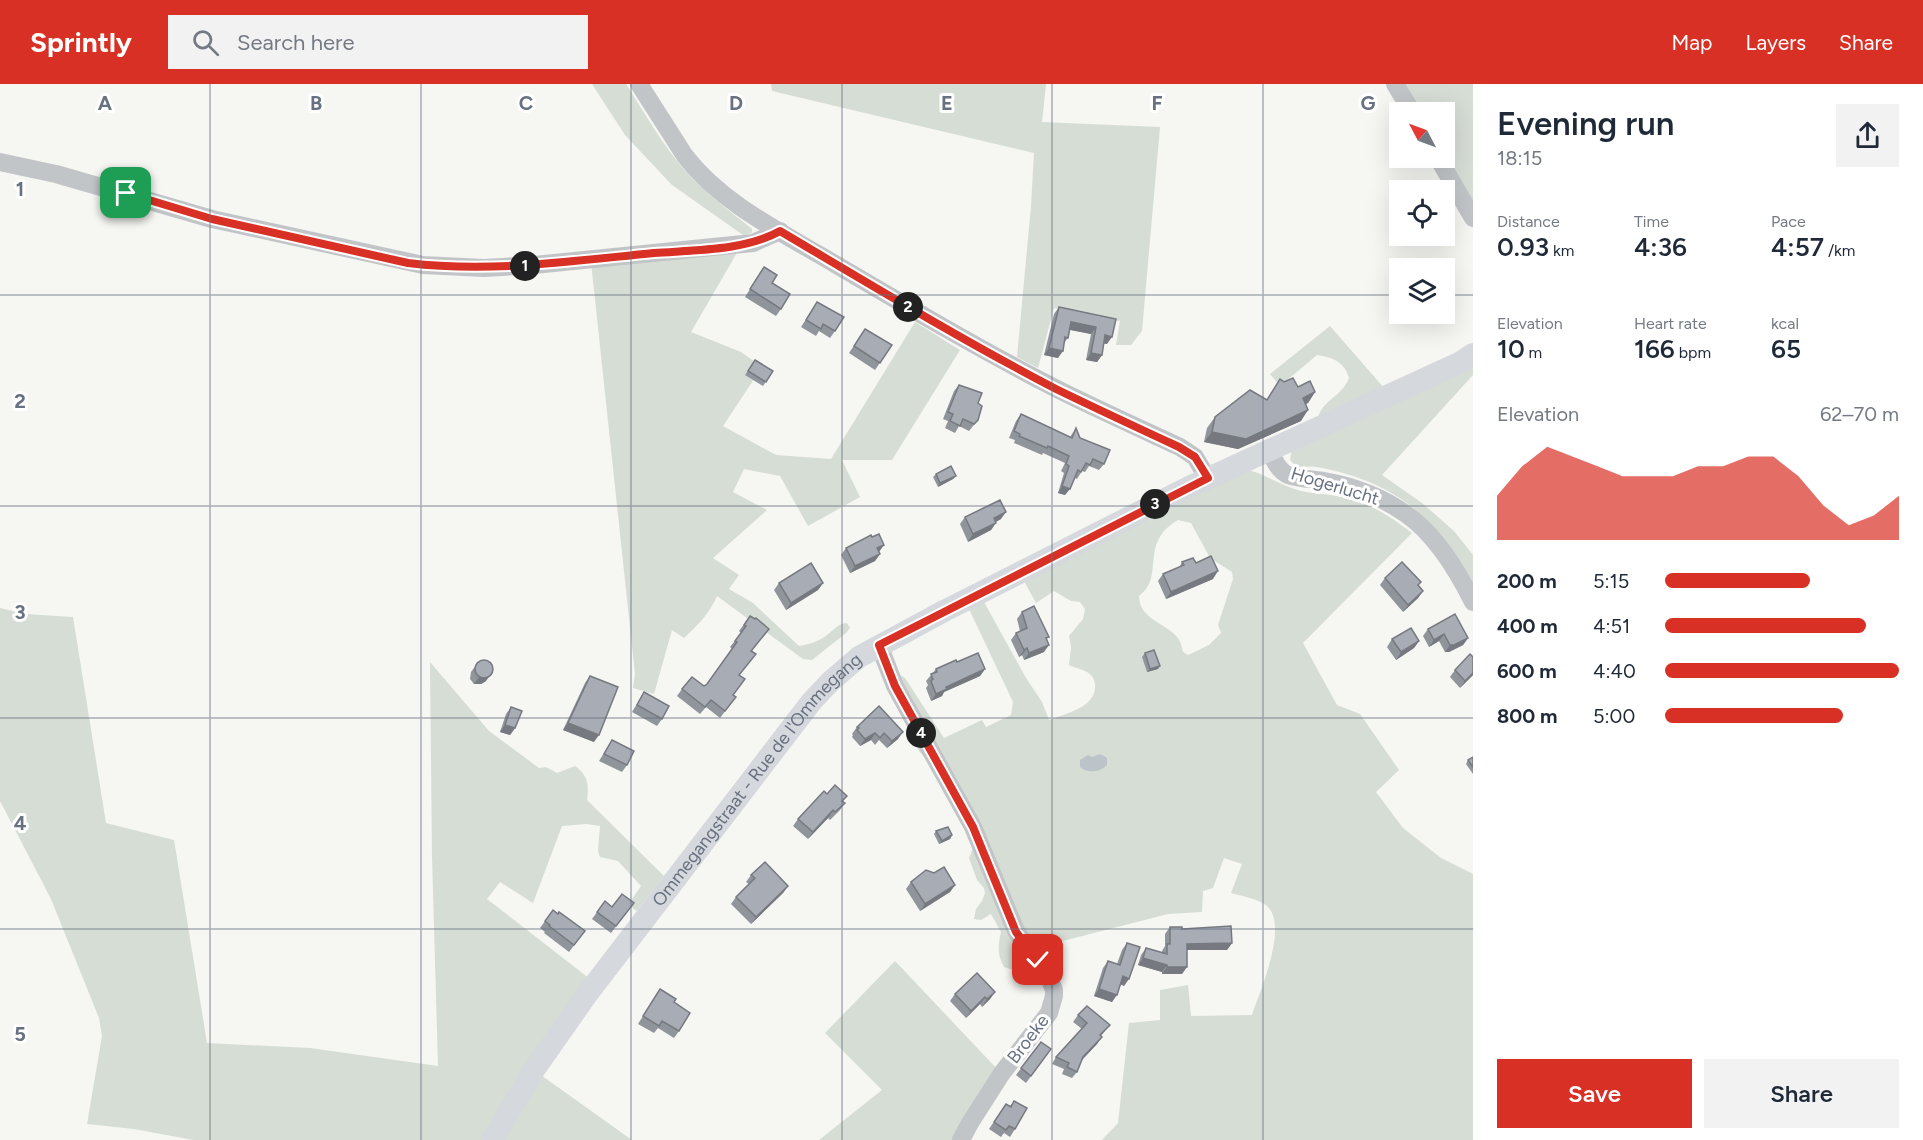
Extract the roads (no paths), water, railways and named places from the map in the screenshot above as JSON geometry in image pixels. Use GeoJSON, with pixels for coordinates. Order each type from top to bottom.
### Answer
{"type":"FeatureCollection","features":[{"type":"Feature","properties":{"kind":"main road","name":"Ommegangstraat - Rue de l'Ommegang"},"geometry":{"type":"LineString","coordinates":[[492,1140],[562,1029],[759,768],[812,701],[859,657],[1208,478],[1461,362],[1473,354]]}},
{"type":"Feature","properties":{"kind":"street"},"geometry":{"type":"LineString","coordinates":[[639,84],[693,166],[725,196],[934,322],[1018,369],[1179,447],[1195,457],[1208,478]]}},
{"type":"Feature","properties":{"kind":"street"},"geometry":{"type":"LineString","coordinates":[[1395,84],[1406,102]]}},
{"type":"Feature","properties":{"kind":"street"},"geometry":{"type":"LineString","coordinates":[[0,162],[56,174],[212,219],[423,265],[484,268],[565,262],[753,243],[780,231]]}},
{"type":"Feature","properties":{"kind":"street"},"geometry":{"type":"LineString","coordinates":[[1444,168],[1473,218]]}},
{"type":"Feature","properties":{"kind":"street","name":"Hogerlucht"},"geometry":{"type":"LineString","coordinates":[[1270,449],[1276,465],[1287,475],[1327,481],[1358,490],[1383,500],[1408,515],[1434,542],[1460,577],[1473,602]]}},
{"type":"Feature","properties":{"kind":"street","name":"Broeke"},"geometry":{"type":"LineString","coordinates":[[879,645],[899,695],[973,827],[1016,932],[1048,975],[1054,990],[1049,1013],[1002,1073],[961,1140]]}}]}
